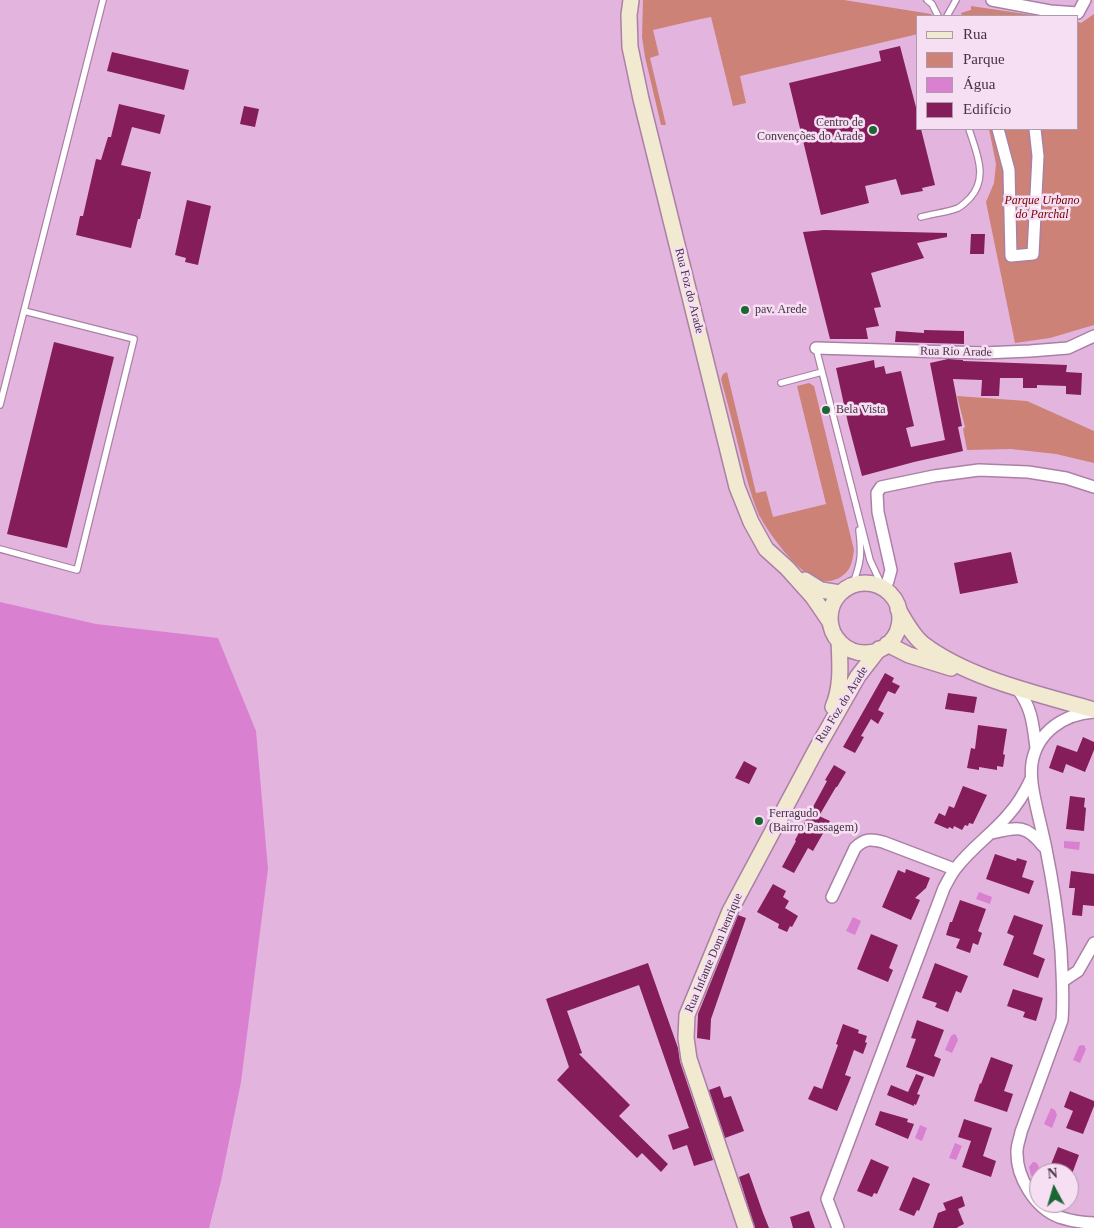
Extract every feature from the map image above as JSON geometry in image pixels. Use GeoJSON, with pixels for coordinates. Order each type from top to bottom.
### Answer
{"type":"FeatureCollection","features":[{"type":"Feature","properties":{"kind":"street","name":"Rua Foz do Arade"},"geometry":{"type":"LineString","coordinates":[[631,0],[629,15],[630,47],[641,98],[738,487],[751,522],[766,549],[814,597],[830,622],[833,632],[839,641],[848,648],[858,652],[869,652],[883,647]]}},
{"type":"Feature","properties":{"kind":"street"},"geometry":{"type":"LineString","coordinates":[[992,0],[1013,2],[1050,11],[1078,13],[1085,0]]}},
{"type":"Feature","properties":{"kind":"street"},"geometry":{"type":"LineString","coordinates":[[998,130],[1009,170],[1011,256],[1033,254],[1038,156],[1035,130]]}},
{"type":"Feature","properties":{"kind":"street","name":"Rua Rio Arade"},"geometry":{"type":"LineString","coordinates":[[816,348],[983,353],[1030,351],[1068,348],[1094,336]]}},
{"type":"Feature","properties":{"kind":"street"},"geometry":{"type":"LineString","coordinates":[[1094,487],[1066,478],[1028,472],[979,470],[934,476],[881,487],[877,493],[878,512],[891,570],[884,589],[894,599],[898,610],[922,643],[948,660],[981,675],[1094,711]]}},
{"type":"Feature","properties":{"kind":"street","name":"Rua Foz do Arade"},"geometry":{"type":"LineString","coordinates":[[787,568],[820,590],[846,590],[866,583],[884,589]]}},
{"type":"Feature","properties":{"kind":"street"},"geometry":{"type":"LineString","coordinates":[[830,622],[832,607],[846,590]]}},
{"type":"Feature","properties":{"kind":"street","name":"Rua Foz do Arade"},"geometry":{"type":"LineString","coordinates":[[817,748],[858,676],[883,647],[894,638],[900,616],[898,610]]}},
{"type":"Feature","properties":{"kind":"street","name":"Rua Foz do Arade"},"geometry":{"type":"LineString","coordinates":[[817,748],[838,696],[840,669],[839,641]]}},
{"type":"Feature","properties":{"kind":"street"},"geometry":{"type":"LineString","coordinates":[[883,647],[961,671],[981,675]]}},
{"type":"Feature","properties":{"kind":"street"},"geometry":{"type":"LineString","coordinates":[[1016,687],[1024,697],[1029,708],[1036,748]]}},
{"type":"Feature","properties":{"kind":"street"},"geometry":{"type":"LineString","coordinates":[[1094,711],[1070,716],[1046,732],[1036,748],[1032,763],[1031,779],[1058,914],[1064,1002],[1062,1020],[1016,1150],[1018,1169],[1026,1187],[1039,1204],[1057,1217],[1077,1222],[1094,1223]]}},
{"type":"Feature","properties":{"kind":"street","name":"Rua Infante Dom henrique"},"geometry":{"type":"LineString","coordinates":[[746,1228],[690,1059],[686,1038],[687,1016],[730,911],[817,748]]}},
{"type":"Feature","properties":{"kind":"street"},"geometry":{"type":"LineString","coordinates":[[849,1228],[837,1225],[827,1200],[944,888],[954,869],[1009,814],[1023,795],[1031,779]]}},
{"type":"Feature","properties":{"kind":"street"},"geometry":{"type":"LineString","coordinates":[[992,833],[1008,829],[1021,829],[1034,834],[1046,850]]}},
{"type":"Feature","properties":{"kind":"street"},"geometry":{"type":"LineString","coordinates":[[832,897],[856,848],[861,842],[871,839],[954,869]]}},
{"type":"Feature","properties":{"kind":"street"},"geometry":{"type":"LineString","coordinates":[[1063,981],[1078,970],[1094,943]]}},
{"type":"Feature","properties":{"kind":"lane"},"geometry":{"type":"LineString","coordinates":[[0,405],[103,0]]}},
{"type":"Feature","properties":{"kind":"lane"},"geometry":{"type":"LineString","coordinates":[[927,0],[932,4],[938,15]]}},
{"type":"Feature","properties":{"kind":"lane"},"geometry":{"type":"LineString","coordinates":[[948,15],[956,0]]}},
{"type":"Feature","properties":{"kind":"lane"},"geometry":{"type":"LineString","coordinates":[[921,217],[958,208],[977,190],[980,179],[980,166],[969,130]]}},
{"type":"Feature","properties":{"kind":"lane"},"geometry":{"type":"LineString","coordinates":[[0,549],[77,570],[134,339],[24,311]]}},
{"type":"Feature","properties":{"kind":"lane"},"geometry":{"type":"LineString","coordinates":[[816,348],[870,560],[884,589]]}},
{"type":"Feature","properties":{"kind":"lane"},"geometry":{"type":"LineString","coordinates":[[781,383],[822,372]]}},
{"type":"Feature","properties":{"kind":"lane"},"geometry":{"type":"LineString","coordinates":[[846,590],[858,570],[861,557],[858,516]]}},
{"type":"Feature","properties":{"kind":"green space"},"geometry":{"type":"Polygon","coordinates":[[[643,0],[844,0],[932,15],[916,15],[916,34],[740,76],[746,103],[733,106],[711,17],[653,30],[659,55],[650,58],[666,125],[661,125],[642,37],[643,0]]]}},
{"type":"Feature","properties":{"kind":"green space"},"geometry":{"type":"Polygon","coordinates":[[[971,6],[1032,15],[962,15],[961,13],[971,10],[971,6]]]}},
{"type":"Feature","properties":{"kind":"green space","name":"Parque Urbano do Parchal"},"geometry":{"type":"Polygon","coordinates":[[[1094,14],[1094,325],[1050,338],[1015,343],[986,202],[994,183],[996,164],[989,130],[1079,130],[1079,22],[1081,23],[1094,14]]]}},
{"type":"Feature","properties":{"kind":"green space"},"geometry":{"type":"Polygon","coordinates":[[[727,372],[756,493],[766,491],[773,517],[826,504],[797,386],[809,383],[814,386],[854,550],[850,566],[839,578],[824,581],[815,579],[806,573],[796,565],[778,544],[759,515],[747,479],[721,379],[723,374],[727,372]]]}},
{"type":"Feature","properties":{"kind":"green space"},"geometry":{"type":"Polygon","coordinates":[[[957,396],[1027,401],[1094,431],[1094,463],[1056,454],[1011,449],[967,450],[963,429],[965,427],[957,396]]]}},
{"type":"Feature","properties":{"kind":"water"},"geometry":{"type":"Polygon","coordinates":[[[0,602],[96,624],[218,638],[256,731],[268,869],[241,1082],[221,1181],[209,1228],[0,1228],[0,602]]]}},
{"type":"Feature","properties":{"kind":"water"},"geometry":{"type":"Polygon","coordinates":[[[1064,841],[1080,842],[1079,850],[1064,848],[1064,841]]]}},
{"type":"Feature","properties":{"kind":"water"},"geometry":{"type":"Polygon","coordinates":[[[979,892],[992,897],[990,904],[976,899],[979,892]]]}},
{"type":"Feature","properties":{"kind":"water"},"geometry":{"type":"Polygon","coordinates":[[[853,917],[861,921],[855,935],[846,931],[853,917]]]}},
{"type":"Feature","properties":{"kind":"water"},"geometry":{"type":"Polygon","coordinates":[[[954,1034],[958,1040],[952,1053],[945,1050],[951,1036],[954,1034]]]}},
{"type":"Feature","properties":{"kind":"water"},"geometry":{"type":"Polygon","coordinates":[[[1082,1045],[1086,1049],[1080,1063],[1073,1060],[1079,1046],[1082,1045]]]}},
{"type":"Feature","properties":{"kind":"water"},"geometry":{"type":"Polygon","coordinates":[[[1051,1108],[1055,1110],[1057,1115],[1052,1128],[1044,1124],[1051,1108]]]}},
{"type":"Feature","properties":{"kind":"water"},"geometry":{"type":"Polygon","coordinates":[[[920,1125],[927,1128],[922,1141],[915,1138],[920,1125]]]}},
{"type":"Feature","properties":{"kind":"water"},"geometry":{"type":"Polygon","coordinates":[[[955,1143],[962,1146],[956,1160],[949,1158],[955,1143]]]}},
{"type":"Feature","properties":{"kind":"building","name":"Centro de Convenções do Arade"},"geometry":{"type":"Polygon","coordinates":[[[900,46],[916,107],[916,130],[921,130],[935,185],[922,188],[923,191],[901,195],[896,179],[865,186],[869,203],[821,215],[789,83],[881,61],[879,51],[900,46]]]}},
{"type":"Feature","properties":{"kind":"building"},"geometry":{"type":"Polygon","coordinates":[[[112,52],[189,70],[184,90],[107,71],[112,52]]]}},
{"type":"Feature","properties":{"kind":"building"},"geometry":{"type":"Polygon","coordinates":[[[119,104],[165,115],[160,134],[132,127],[121,165],[151,172],[131,248],[76,235],[80,216],[83,216],[96,159],[101,160],[108,137],[111,137],[119,104]]]}},
{"type":"Feature","properties":{"kind":"building"},"geometry":{"type":"Polygon","coordinates":[[[244,106],[259,109],[255,127],[240,124],[244,106]]]}},
{"type":"Feature","properties":{"kind":"building"},"geometry":{"type":"Polygon","coordinates":[[[187,200],[211,206],[198,265],[185,262],[186,258],[175,255],[187,200]]]}},
{"type":"Feature","properties":{"kind":"building"},"geometry":{"type":"Polygon","coordinates":[[[824,230],[947,233],[947,237],[917,243],[924,258],[871,273],[881,307],[874,308],[879,326],[866,328],[868,339],[830,339],[803,232],[824,230]]]}},
{"type":"Feature","properties":{"kind":"building"},"geometry":{"type":"Polygon","coordinates":[[[971,234],[985,234],[984,254],[970,254],[971,234]]]}},
{"type":"Feature","properties":{"kind":"building"},"geometry":{"type":"Polygon","coordinates":[[[924,330],[964,331],[964,344],[895,342],[896,331],[924,333],[924,330]]]}},
{"type":"Feature","properties":{"kind":"building"},"geometry":{"type":"Polygon","coordinates":[[[54,342],[114,357],[67,548],[7,534],[54,342]]]}},
{"type":"Feature","properties":{"kind":"building"},"geometry":{"type":"Polygon","coordinates":[[[948,359],[1067,365],[1066,372],[1082,373],[1081,395],[1066,394],[1066,386],[1037,385],[1037,388],[1023,388],[1023,378],[1000,378],[999,396],[981,396],[982,380],[953,379],[962,426],[958,427],[963,451],[862,476],[836,368],[874,360],[875,368],[884,366],[886,374],[901,371],[914,426],[906,428],[911,447],[945,440],[930,363],[948,359]]]}},
{"type":"Feature","properties":{"kind":"building"},"geometry":{"type":"Polygon","coordinates":[[[1011,552],[1018,583],[960,594],[954,563],[1011,552]]]}},
{"type":"Feature","properties":{"kind":"building"},"geometry":{"type":"Polygon","coordinates":[[[885,673],[894,678],[892,682],[900,686],[895,694],[888,691],[878,710],[884,713],[878,724],[871,719],[861,736],[864,737],[855,753],[843,747],[885,673]]]}},
{"type":"Feature","properties":{"kind":"building"},"geometry":{"type":"Polygon","coordinates":[[[948,693],[977,697],[974,713],[945,709],[948,693]]]}},
{"type":"Feature","properties":{"kind":"building"},"geometry":{"type":"Polygon","coordinates":[[[978,725],[1007,729],[1003,767],[997,766],[997,770],[979,767],[979,770],[967,768],[971,748],[975,749],[978,725]]]}},
{"type":"Feature","properties":{"kind":"building"},"geometry":{"type":"Polygon","coordinates":[[[1083,737],[1094,742],[1094,750],[1085,772],[1066,764],[1063,773],[1049,768],[1057,745],[1077,752],[1083,737]]]}},
{"type":"Feature","properties":{"kind":"building"},"geometry":{"type":"Polygon","coordinates":[[[744,761],[757,768],[749,784],[735,778],[744,761]]]}},
{"type":"Feature","properties":{"kind":"building"},"geometry":{"type":"Polygon","coordinates":[[[834,765],[846,772],[819,816],[830,821],[813,851],[808,848],[794,873],[782,867],[834,765]]]}},
{"type":"Feature","properties":{"kind":"building"},"geometry":{"type":"Polygon","coordinates":[[[963,786],[987,795],[973,824],[965,825],[962,830],[954,826],[953,829],[949,827],[948,829],[934,823],[939,813],[945,816],[949,806],[954,808],[963,786]]]}},
{"type":"Feature","properties":{"kind":"building"},"geometry":{"type":"Polygon","coordinates":[[[1070,796],[1085,798],[1084,831],[1066,829],[1070,796]]]}},
{"type":"Feature","properties":{"kind":"building"},"geometry":{"type":"Polygon","coordinates":[[[995,854],[1016,861],[1017,858],[1027,861],[1022,877],[1034,881],[1029,894],[986,879],[995,854]]]}},
{"type":"Feature","properties":{"kind":"building"},"geometry":{"type":"Polygon","coordinates":[[[906,869],[930,878],[926,888],[915,898],[920,900],[911,920],[882,907],[898,870],[905,873],[906,869]]]}},
{"type":"Feature","properties":{"kind":"building"},"geometry":{"type":"Polygon","coordinates":[[[1071,871],[1094,874],[1094,906],[1083,905],[1082,916],[1072,915],[1075,888],[1069,888],[1071,871]]]}},
{"type":"Feature","properties":{"kind":"building"},"geometry":{"type":"Polygon","coordinates":[[[773,884],[786,891],[783,897],[789,901],[785,908],[798,916],[787,932],[778,928],[779,924],[757,912],[773,884]]]}},
{"type":"Feature","properties":{"kind":"building"},"geometry":{"type":"Polygon","coordinates":[[[960,900],[986,909],[978,931],[982,933],[978,945],[973,943],[970,953],[956,948],[960,939],[946,935],[960,900]]]}},
{"type":"Feature","properties":{"kind":"building"},"geometry":{"type":"Polygon","coordinates":[[[738,915],[746,918],[711,1019],[710,1040],[697,1038],[698,1014],[738,915]]]}},
{"type":"Feature","properties":{"kind":"building"},"geometry":{"type":"Polygon","coordinates":[[[1014,915],[1043,925],[1033,954],[1045,959],[1038,978],[1003,965],[1014,936],[1007,933],[1014,915]]]}},
{"type":"Feature","properties":{"kind":"building"},"geometry":{"type":"Polygon","coordinates":[[[871,934],[898,945],[889,968],[893,970],[888,982],[857,969],[871,934]]]}},
{"type":"Feature","properties":{"kind":"building"},"geometry":{"type":"Polygon","coordinates":[[[648,963],[678,1048],[680,1062],[713,1160],[694,1166],[687,1145],[673,1150],[668,1135],[689,1128],[639,985],[567,1011],[582,1053],[579,1054],[630,1105],[619,1116],[668,1164],[661,1172],[642,1153],[637,1158],[557,1080],[569,1067],[546,999],[648,963]]]}},
{"type":"Feature","properties":{"kind":"building"},"geometry":{"type":"Polygon","coordinates":[[[935,963],[968,976],[961,993],[956,991],[948,1012],[935,1007],[937,1003],[922,998],[935,963]]]}},
{"type":"Feature","properties":{"kind":"building"},"geometry":{"type":"Polygon","coordinates":[[[1013,989],[1043,998],[1036,1021],[1023,1017],[1025,1012],[1007,1006],[1013,989]]]}},
{"type":"Feature","properties":{"kind":"building"},"geometry":{"type":"Polygon","coordinates":[[[917,1020],[944,1030],[934,1056],[941,1059],[934,1077],[906,1067],[916,1039],[911,1038],[917,1020]]]}},
{"type":"Feature","properties":{"kind":"building"},"geometry":{"type":"Polygon","coordinates":[[[843,1024],[859,1030],[858,1033],[867,1036],[865,1042],[867,1043],[863,1054],[854,1050],[845,1075],[851,1077],[837,1111],[808,1099],[814,1086],[822,1089],[838,1045],[836,1044],[843,1024]]]}},
{"type":"Feature","properties":{"kind":"building"},"geometry":{"type":"Polygon","coordinates":[[[991,1057],[1013,1065],[1004,1091],[1013,1094],[1007,1112],[974,1101],[991,1057]]]}},
{"type":"Feature","properties":{"kind":"building"},"geometry":{"type":"Polygon","coordinates":[[[916,1074],[924,1077],[917,1094],[920,1095],[916,1105],[914,1104],[914,1106],[887,1095],[891,1085],[908,1092],[916,1074]]]}},
{"type":"Feature","properties":{"kind":"building"},"geometry":{"type":"Polygon","coordinates":[[[720,1086],[724,1098],[731,1096],[744,1131],[725,1138],[709,1090],[720,1086]]]}},
{"type":"Feature","properties":{"kind":"building"},"geometry":{"type":"Polygon","coordinates":[[[1070,1091],[1094,1101],[1094,1106],[1083,1134],[1066,1128],[1073,1111],[1064,1107],[1070,1091]]]}},
{"type":"Feature","properties":{"kind":"building"},"geometry":{"type":"Polygon","coordinates":[[[880,1111],[908,1119],[907,1122],[914,1124],[908,1139],[875,1125],[880,1111]]]}},
{"type":"Feature","properties":{"kind":"building"},"geometry":{"type":"Polygon","coordinates":[[[964,1119],[992,1128],[983,1156],[996,1161],[991,1177],[962,1167],[971,1141],[958,1137],[964,1119]]]}},
{"type":"Feature","properties":{"kind":"building"},"geometry":{"type":"Polygon","coordinates":[[[1058,1147],[1079,1155],[1076,1163],[1052,1163],[1058,1147]]]}},
{"type":"Feature","properties":{"kind":"building"},"geometry":{"type":"Polygon","coordinates":[[[871,1159],[889,1167],[877,1194],[874,1193],[872,1197],[857,1191],[871,1159]]]}},
{"type":"Feature","properties":{"kind":"building"},"geometry":{"type":"Polygon","coordinates":[[[749,1173],[769,1228],[755,1228],[739,1177],[749,1173]]]}},
{"type":"Feature","properties":{"kind":"building"},"geometry":{"type":"Polygon","coordinates":[[[913,1177],[930,1184],[919,1211],[917,1210],[914,1216],[899,1210],[913,1177]]]}},
{"type":"Feature","properties":{"kind":"building"},"geometry":{"type":"Polygon","coordinates":[[[962,1196],[965,1206],[958,1209],[964,1224],[957,1228],[933,1228],[938,1213],[946,1210],[943,1203],[962,1196]]]}},
{"type":"Feature","properties":{"kind":"building"},"geometry":{"type":"Polygon","coordinates":[[[809,1211],[815,1228],[793,1228],[790,1217],[809,1211]]]}},
{"type":"Feature","properties":{"kind":"place","name":"Centro de Convenções do Arade"},"geometry":{"type":"Point","coordinates":[873,130]}},
{"type":"Feature","properties":{"kind":"place","name":"pav. Arede"},"geometry":{"type":"Point","coordinates":[745,310]}},
{"type":"Feature","properties":{"kind":"place","name":"Bela Vista"},"geometry":{"type":"Point","coordinates":[826,410]}},
{"type":"Feature","properties":{"kind":"place","name":"Ferragudo (Bairro Passagem)"},"geometry":{"type":"Point","coordinates":[759,821]}}]}
